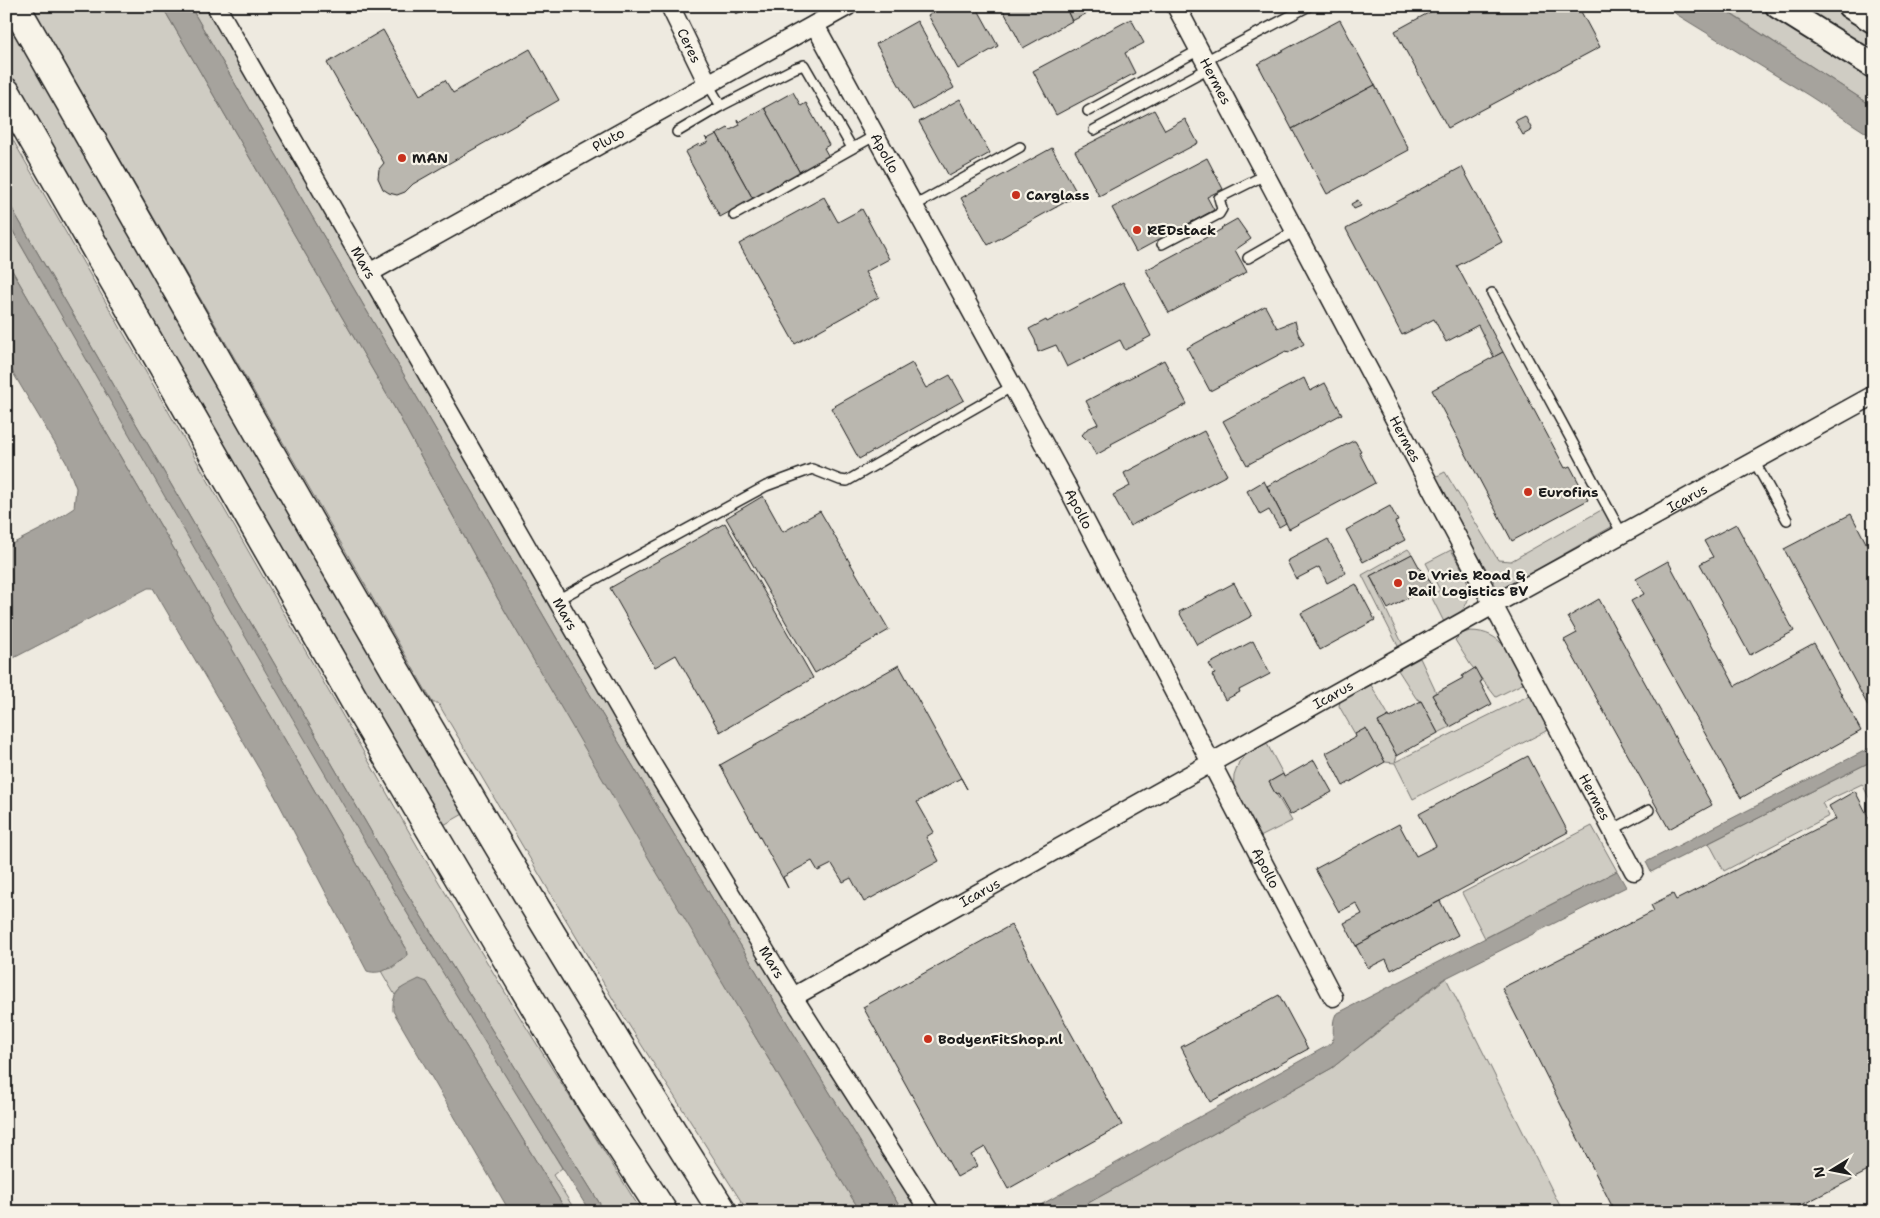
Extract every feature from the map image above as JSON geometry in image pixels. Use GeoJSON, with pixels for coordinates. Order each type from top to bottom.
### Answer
{"type":"FeatureCollection","features":[{"type":"Feature","properties":{"kind":"highway"},"geometry":{"type":"LineString","coordinates":[[15,6],[464,787],[653,1102],[723,1212]]}},
{"type":"Feature","properties":{"kind":"highway"},"geometry":{"type":"LineString","coordinates":[[6,92],[361,712],[592,1103],[663,1212]]}},
{"type":"Feature","properties":{"kind":"main road"},"geometry":{"type":"LineString","coordinates":[[1778,6],[1874,66]]}},
{"type":"Feature","properties":{"kind":"main road"},"geometry":{"type":"LineString","coordinates":[[1850,6],[1874,21]]}},
{"type":"Feature","properties":{"kind":"street","name":"Mars"},"geometry":{"type":"LineString","coordinates":[[216,6],[644,751],[793,997],[930,1212]]}},
{"type":"Feature","properties":{"kind":"street","name":"Ceres"},"geometry":{"type":"LineString","coordinates":[[670,6],[708,84]]}},
{"type":"Feature","properties":{"kind":"street","name":"Pluto"},"geometry":{"type":"LineString","coordinates":[[368,273],[848,6]]}},
{"type":"Feature","properties":{"kind":"street","name":"Hermes"},"geometry":{"type":"LineString","coordinates":[[1176,6],[1634,871]]}},
{"type":"Feature","properties":{"kind":"street","name":"Apollo"},"geometry":{"type":"LineString","coordinates":[[815,24],[1068,488],[1333,997]]}},
{"type":"Feature","properties":{"kind":"street","name":"Icarus"},"geometry":{"type":"LineString","coordinates":[[793,997],[1493,605],[1874,395]]}},
{"type":"Feature","properties":{"kind":"lane"},"geometry":{"type":"LineString","coordinates":[[1088,111],[1204,60],[1309,6]]}},
{"type":"Feature","properties":{"kind":"lane"},"geometry":{"type":"LineString","coordinates":[[1094,130],[1204,60]]}},
{"type":"Feature","properties":{"kind":"lane"},"geometry":{"type":"LineString","coordinates":[[677,132],[721,106],[804,65],[852,148]]}},
{"type":"Feature","properties":{"kind":"lane"},"geometry":{"type":"LineString","coordinates":[[708,84],[721,106]]}},
{"type":"Feature","properties":{"kind":"lane"},"geometry":{"type":"LineString","coordinates":[[734,216],[876,135]]}},
{"type":"Feature","properties":{"kind":"lane"},"geometry":{"type":"LineString","coordinates":[[914,206],[1020,148]]}},
{"type":"Feature","properties":{"kind":"lane"},"geometry":{"type":"LineString","coordinates":[[1162,244],[1219,214],[1222,208],[1219,198],[1265,175]]}},
{"type":"Feature","properties":{"kind":"lane"},"geometry":{"type":"LineString","coordinates":[[1248,258],[1295,231]]}},
{"type":"Feature","properties":{"kind":"lane"},"geometry":{"type":"LineString","coordinates":[[1492,293],[1622,534]]}},
{"type":"Feature","properties":{"kind":"lane"},"geometry":{"type":"LineString","coordinates":[[557,600],[766,486],[812,469],[847,481],[1013,386]]}},
{"type":"Feature","properties":{"kind":"lane"},"geometry":{"type":"LineString","coordinates":[[1754,461],[1787,520]]}},
{"type":"Feature","properties":{"kind":"lane"},"geometry":{"type":"LineString","coordinates":[[1612,830],[1649,810]]}},
{"type":"Feature","properties":{"kind":"shaded area"},"geometry":{"type":"Polygon","coordinates":[[[32,6],[162,6],[397,412],[498,599],[756,1038],[861,1212],[748,1212],[620,1011],[438,703],[433,703],[32,6]]]}},
{"type":"Feature","properties":{"kind":"shaded area"},"geometry":{"type":"Polygon","coordinates":[[[162,6],[190,6],[567,656],[903,1212],[861,1212],[850,1195],[656,871],[498,599],[397,412],[162,6]]]}},
{"type":"Feature","properties":{"kind":"shaded area"},"geometry":{"type":"Polygon","coordinates":[[[190,6],[206,6],[640,762],[785,1000],[919,1212],[903,1212],[789,1026],[567,656],[190,6]]]}},
{"type":"Feature","properties":{"kind":"shaded area"},"geometry":{"type":"Polygon","coordinates":[[[1667,6],[1719,6],[1874,107],[1874,138],[1676,14],[1667,6]]]}},
{"type":"Feature","properties":{"kind":"shaded area"},"geometry":{"type":"Polygon","coordinates":[[[1719,6],[1760,6],[1874,78],[1874,107],[1719,6]]]}},
{"type":"Feature","properties":{"kind":"shaded area"},"geometry":{"type":"Polygon","coordinates":[[[1796,6],[1833,6],[1874,32],[1874,55],[1796,6]]]}},
{"type":"Feature","properties":{"kind":"shaded area"},"geometry":{"type":"Polygon","coordinates":[[[6,18],[183,328],[465,813],[442,826],[245,492],[6,74],[6,18]]]}},
{"type":"Feature","properties":{"kind":"shaded area"},"geometry":{"type":"Polygon","coordinates":[[[6,128],[419,849],[523,1022],[642,1212],[605,1212],[403,887],[6,198],[6,128]]]}},
{"type":"Feature","properties":{"kind":"shaded area"},"geometry":{"type":"Polygon","coordinates":[[[6,198],[403,887],[605,1212],[590,1212],[365,843],[6,219],[6,198]]]}},
{"type":"Feature","properties":{"kind":"shaded area"},"geometry":{"type":"Polygon","coordinates":[[[6,219],[394,891],[562,1168],[553,1175],[576,1212],[567,1212],[427,982],[400,989],[395,995],[381,971],[392,968],[407,956],[406,948],[6,260],[6,219]]]}},
{"type":"Feature","properties":{"kind":"shaded area"},"geometry":{"type":"Polygon","coordinates":[[[6,260],[406,948],[407,956],[388,969],[378,972],[367,971],[275,796],[153,588],[148,588],[6,662],[6,547],[45,527],[74,508],[76,488],[66,462],[6,361],[6,260]]]}},
{"type":"Feature","properties":{"kind":"shaded area"},"geometry":{"type":"Polygon","coordinates":[[[1445,472],[1498,560],[1511,561],[1612,504],[1620,522],[1499,591],[1433,478],[1445,472]]]}},
{"type":"Feature","properties":{"kind":"shaded area"},"geometry":{"type":"Polygon","coordinates":[[[1408,549],[1412,554],[1370,576],[1403,645],[1399,648],[1362,575],[1408,549]]]}},
{"type":"Feature","properties":{"kind":"shaded area"},"geometry":{"type":"Polygon","coordinates":[[[1451,550],[1466,578],[1469,593],[1468,601],[1464,608],[1444,622],[1431,596],[1440,590],[1426,563],[1451,550]]]}},
{"type":"Feature","properties":{"kind":"shaded area"},"geometry":{"type":"Polygon","coordinates":[[[1470,631],[1491,635],[1505,647],[1526,682],[1496,697],[1470,664],[1455,640],[1461,634],[1470,631]]]}},
{"type":"Feature","properties":{"kind":"shaded area"},"geometry":{"type":"Polygon","coordinates":[[[1420,658],[1436,692],[1432,695],[1450,727],[1438,733],[1421,701],[1416,698],[1398,670],[1420,658]]]}},
{"type":"Feature","properties":{"kind":"shaded area"},"geometry":{"type":"Polygon","coordinates":[[[1371,685],[1389,716],[1378,722],[1397,756],[1395,762],[1532,694],[1550,729],[1413,799],[1395,763],[1385,762],[1366,729],[1355,734],[1339,706],[1340,701],[1371,685]]]}},
{"type":"Feature","properties":{"kind":"shaded area"},"geometry":{"type":"Polygon","coordinates":[[[1266,742],[1283,774],[1269,782],[1292,821],[1258,838],[1233,794],[1234,776],[1239,762],[1248,753],[1266,742]]]}},
{"type":"Feature","properties":{"kind":"shaded area"},"geometry":{"type":"Polygon","coordinates":[[[1874,746],[1874,760],[1651,872],[1646,862],[1874,746]]]}},
{"type":"Feature","properties":{"kind":"shaded area"},"geometry":{"type":"Polygon","coordinates":[[[1874,760],[1874,807],[1862,784],[1822,803],[1829,816],[1724,871],[1709,843],[1874,760]]]}},
{"type":"Feature","properties":{"kind":"shaded area"},"geometry":{"type":"Polygon","coordinates":[[[1592,826],[1617,871],[1485,938],[1462,893],[1592,826]]]}},
{"type":"Feature","properties":{"kind":"shaded area"},"geometry":{"type":"Polygon","coordinates":[[[1617,871],[1626,887],[1442,980],[1332,1068],[1072,1212],[1028,1212],[1327,1046],[1332,1042],[1336,1014],[1617,871]]]}},
{"type":"Feature","properties":{"kind":"shaded area"},"geometry":{"type":"Polygon","coordinates":[[[1446,978],[1563,1212],[1072,1212],[1332,1068],[1446,978]]]}},
{"type":"Feature","properties":{"kind":"shaded area"},"geometry":{"type":"Polygon","coordinates":[[[419,979],[427,982],[567,1212],[510,1212],[393,1011],[394,998],[399,990],[419,979]]]}},
{"type":"Feature","properties":{"kind":"building"},"geometry":{"type":"Polygon","coordinates":[[[731,6],[751,6],[736,14],[731,6]]]}},
{"type":"Feature","properties":{"kind":"building"},"geometry":{"type":"Polygon","coordinates":[[[944,6],[976,6],[998,46],[958,69],[928,15],[944,6]]]}},
{"type":"Feature","properties":{"kind":"building"},"geometry":{"type":"Polygon","coordinates":[[[1001,6],[1065,6],[1072,21],[1023,48],[1001,6]]]}},
{"type":"Feature","properties":{"kind":"building"},"geometry":{"type":"Polygon","coordinates":[[[1065,6],[1101,6],[1072,21],[1065,6]]]}},
{"type":"Feature","properties":{"kind":"building"},"geometry":{"type":"Polygon","coordinates":[[[1228,6],[1240,6],[1230,11],[1228,6]]]}},
{"type":"Feature","properties":{"kind":"building"},"geometry":{"type":"Polygon","coordinates":[[[1441,6],[1578,6],[1600,47],[1448,128],[1395,31],[1441,6]]]}},
{"type":"Feature","properties":{"kind":"building"},"geometry":{"type":"Polygon","coordinates":[[[1131,19],[1144,43],[1125,53],[1135,73],[1056,115],[1033,71],[1131,19]]]}},
{"type":"Feature","properties":{"kind":"building"},"geometry":{"type":"Polygon","coordinates":[[[1340,20],[1375,85],[1292,129],[1258,64],[1340,20]]]}},
{"type":"Feature","properties":{"kind":"building"},"geometry":{"type":"Polygon","coordinates":[[[917,21],[954,88],[913,110],[876,44],[917,21]]]}},
{"type":"Feature","properties":{"kind":"building"},"geometry":{"type":"Polygon","coordinates":[[[383,30],[420,95],[445,80],[453,93],[530,49],[559,100],[413,184],[405,192],[397,195],[389,193],[383,189],[378,178],[379,169],[384,163],[327,63],[383,30]]]}},
{"type":"Feature","properties":{"kind":"building"},"geometry":{"type":"Polygon","coordinates":[[[1375,85],[1409,150],[1327,194],[1292,129],[1375,85]]]}},
{"type":"Feature","properties":{"kind":"building"},"geometry":{"type":"Polygon","coordinates":[[[793,92],[801,106],[806,103],[829,145],[824,148],[829,157],[800,173],[764,108],[793,92]]]}},
{"type":"Feature","properties":{"kind":"building"},"geometry":{"type":"Polygon","coordinates":[[[960,99],[990,153],[949,176],[919,122],[960,99]]]}},
{"type":"Feature","properties":{"kind":"building"},"geometry":{"type":"Polygon","coordinates":[[[764,108],[800,173],[753,199],[717,134],[728,128],[730,130],[740,125],[737,119],[739,122],[764,108]]]}},
{"type":"Feature","properties":{"kind":"building"},"geometry":{"type":"Polygon","coordinates":[[[1154,110],[1165,130],[1185,119],[1198,143],[1099,196],[1075,151],[1154,110]]]}},
{"type":"Feature","properties":{"kind":"building"},"geometry":{"type":"Polygon","coordinates":[[[1525,116],[1532,130],[1523,135],[1515,121],[1525,116]]]}},
{"type":"Feature","properties":{"kind":"building"},"geometry":{"type":"Polygon","coordinates":[[[717,134],[753,199],[720,217],[685,152],[699,144],[700,146],[708,142],[705,137],[707,139],[717,134]]]}},
{"type":"Feature","properties":{"kind":"building"},"geometry":{"type":"Polygon","coordinates":[[[1052,148],[1078,195],[988,245],[961,198],[1052,148]]]}},
{"type":"Feature","properties":{"kind":"building"},"geometry":{"type":"Polygon","coordinates":[[[1207,158],[1223,189],[1207,197],[1214,210],[1136,252],[1112,208],[1207,158]]]}},
{"type":"Feature","properties":{"kind":"building"},"geometry":{"type":"Polygon","coordinates":[[[1462,167],[1502,242],[1457,266],[1503,352],[1494,357],[1478,325],[1446,342],[1434,319],[1402,335],[1346,229],[1462,167]]]}},
{"type":"Feature","properties":{"kind":"building"},"geometry":{"type":"Polygon","coordinates":[[[824,197],[838,222],[862,209],[889,259],[865,272],[879,297],[795,344],[739,244],[824,197]]]}},
{"type":"Feature","properties":{"kind":"building"},"geometry":{"type":"Polygon","coordinates":[[[1358,200],[1361,206],[1354,209],[1351,204],[1358,200]]]}},
{"type":"Feature","properties":{"kind":"building"},"geometry":{"type":"Polygon","coordinates":[[[1237,219],[1251,239],[1235,250],[1247,272],[1169,313],[1146,270],[1237,219]]]}},
{"type":"Feature","properties":{"kind":"building"},"geometry":{"type":"Polygon","coordinates":[[[1123,282],[1151,336],[1125,350],[1120,340],[1067,367],[1056,345],[1038,352],[1035,340],[1029,329],[1046,320],[1047,322],[1123,282]]]}},
{"type":"Feature","properties":{"kind":"building"},"geometry":{"type":"Polygon","coordinates":[[[1265,306],[1277,328],[1295,321],[1298,333],[1304,344],[1288,353],[1286,351],[1210,391],[1187,348],[1265,306]]]}},
{"type":"Feature","properties":{"kind":"building"},"geometry":{"type":"Polygon","coordinates":[[[1503,352],[1565,468],[1570,466],[1588,500],[1512,541],[1432,390],[1503,352]]]}},
{"type":"Feature","properties":{"kind":"building"},"geometry":{"type":"Polygon","coordinates":[[[1164,360],[1187,404],[1111,444],[1112,446],[1096,455],[1090,443],[1082,435],[1087,429],[1098,424],[1086,401],[1164,360]]]}},
{"type":"Feature","properties":{"kind":"building"},"geometry":{"type":"Polygon","coordinates":[[[912,363],[926,388],[950,375],[964,400],[859,459],[831,408],[912,363]]]}},
{"type":"Feature","properties":{"kind":"building"},"geometry":{"type":"Polygon","coordinates":[[[1304,378],[1310,391],[1325,383],[1342,414],[1247,465],[1223,421],[1304,378]]]}},
{"type":"Feature","properties":{"kind":"building"},"geometry":{"type":"Polygon","coordinates":[[[1204,431],[1227,475],[1130,526],[1113,495],[1130,486],[1124,473],[1204,431]]]}},
{"type":"Feature","properties":{"kind":"building"},"geometry":{"type":"Polygon","coordinates":[[[1355,441],[1361,451],[1359,452],[1375,483],[1289,529],[1267,486],[1355,441]]]}},
{"type":"Feature","properties":{"kind":"building"},"geometry":{"type":"Polygon","coordinates":[[[1264,481],[1286,523],[1279,527],[1269,510],[1260,515],[1247,491],[1264,481]]]}},
{"type":"Feature","properties":{"kind":"building"},"geometry":{"type":"Polygon","coordinates":[[[763,496],[783,532],[820,511],[889,630],[815,673],[726,518],[763,496]]]}},
{"type":"Feature","properties":{"kind":"building"},"geometry":{"type":"Polygon","coordinates":[[[1390,506],[1398,521],[1395,522],[1405,540],[1363,562],[1346,530],[1390,506]]]}},
{"type":"Feature","properties":{"kind":"building"},"geometry":{"type":"Polygon","coordinates":[[[1851,514],[1874,558],[1874,717],[1784,549],[1851,514]]]}},
{"type":"Feature","properties":{"kind":"building"},"geometry":{"type":"Polygon","coordinates":[[[725,523],[813,678],[720,732],[676,655],[655,667],[610,588],[725,523]]]}},
{"type":"Feature","properties":{"kind":"building"},"geometry":{"type":"Polygon","coordinates":[[[1736,524],[1794,631],[1750,655],[1700,564],[1713,557],[1704,541],[1736,524]]]}},
{"type":"Feature","properties":{"kind":"building"},"geometry":{"type":"Polygon","coordinates":[[[1328,539],[1346,573],[1327,583],[1319,567],[1296,579],[1287,561],[1328,539]]]}},
{"type":"Feature","properties":{"kind":"building"},"geometry":{"type":"Polygon","coordinates":[[[1412,554],[1424,576],[1426,574],[1433,587],[1419,594],[1418,592],[1388,609],[1370,576],[1412,554]]]}},
{"type":"Feature","properties":{"kind":"building"},"geometry":{"type":"Polygon","coordinates":[[[1668,561],[1735,686],[1814,643],[1861,731],[1741,798],[1631,601],[1644,594],[1636,579],[1668,561]]]}},
{"type":"Feature","properties":{"kind":"building"},"geometry":{"type":"Polygon","coordinates":[[[1234,583],[1252,616],[1197,645],[1179,612],[1234,583]]]}},
{"type":"Feature","properties":{"kind":"building"},"geometry":{"type":"Polygon","coordinates":[[[1356,584],[1375,620],[1320,650],[1301,613],[1356,584]]]}},
{"type":"Feature","properties":{"kind":"building"},"geometry":{"type":"Polygon","coordinates":[[[1599,599],[1712,805],[1669,829],[1564,640],[1577,633],[1568,617],[1599,599]]]}},
{"type":"Feature","properties":{"kind":"building"},"geometry":{"type":"Polygon","coordinates":[[[1253,641],[1270,674],[1239,690],[1240,692],[1225,700],[1212,675],[1215,674],[1209,664],[1253,641]]]}},
{"type":"Feature","properties":{"kind":"building"},"geometry":{"type":"Polygon","coordinates":[[[899,665],[961,778],[917,802],[934,832],[926,837],[939,861],[864,902],[851,878],[843,882],[832,864],[818,871],[812,861],[783,877],[788,888],[720,765],[899,665]]]}},
{"type":"Feature","properties":{"kind":"building"},"geometry":{"type":"Polygon","coordinates":[[[1475,668],[1492,704],[1450,727],[1432,695],[1463,678],[1462,676],[1475,668]]]}},
{"type":"Feature","properties":{"kind":"building"},"geometry":{"type":"Polygon","coordinates":[[[1421,701],[1438,733],[1397,756],[1378,722],[1389,716],[1390,718],[1421,701]]]}},
{"type":"Feature","properties":{"kind":"building"},"geometry":{"type":"Polygon","coordinates":[[[1366,728],[1385,762],[1343,786],[1326,753],[1356,737],[1355,734],[1366,728]]]}},
{"type":"Feature","properties":{"kind":"building"},"geometry":{"type":"Polygon","coordinates":[[[1528,756],[1568,832],[1356,946],[1344,923],[1362,914],[1356,903],[1339,912],[1315,869],[1399,824],[1416,856],[1436,846],[1419,814],[1528,756]]]}},
{"type":"Feature","properties":{"kind":"building"},"geometry":{"type":"Polygon","coordinates":[[[1314,760],[1332,792],[1290,815],[1269,782],[1283,774],[1284,777],[1314,760]]]}},
{"type":"Feature","properties":{"kind":"building"},"geometry":{"type":"Polygon","coordinates":[[[1855,791],[1874,828],[1874,1168],[1788,1212],[1615,1212],[1502,988],[1654,911],[1651,905],[1673,894],[1676,900],[1836,819],[1829,806],[1855,791]]]}},
{"type":"Feature","properties":{"kind":"building"},"geometry":{"type":"Polygon","coordinates":[[[1440,901],[1458,935],[1391,970],[1386,959],[1368,968],[1356,946],[1440,901]]]}},
{"type":"Feature","properties":{"kind":"building"},"geometry":{"type":"Polygon","coordinates":[[[1011,925],[1122,1125],[1008,1189],[985,1147],[971,1155],[977,1166],[957,1177],[863,1007],[1011,925]]]}},
{"type":"Feature","properties":{"kind":"building"},"geometry":{"type":"Polygon","coordinates":[[[1279,995],[1308,1049],[1210,1102],[1181,1047],[1279,995]]]}},
{"type":"Feature","properties":{"kind":"place","name":"MAN"},"geometry":{"type":"Point","coordinates":[402,158]}},
{"type":"Feature","properties":{"kind":"place","name":"Carglass"},"geometry":{"type":"Point","coordinates":[1016,195]}},
{"type":"Feature","properties":{"kind":"place","name":"REDstack"},"geometry":{"type":"Point","coordinates":[1137,230]}},
{"type":"Feature","properties":{"kind":"place","name":"Eurofins"},"geometry":{"type":"Point","coordinates":[1528,492]}},
{"type":"Feature","properties":{"kind":"place","name":"De Vries Road & Rail Logistics BV"},"geometry":{"type":"Point","coordinates":[1398,583]}},
{"type":"Feature","properties":{"kind":"place","name":"BodyenFitShop.nl"},"geometry":{"type":"Point","coordinates":[928,1039]}}]}
